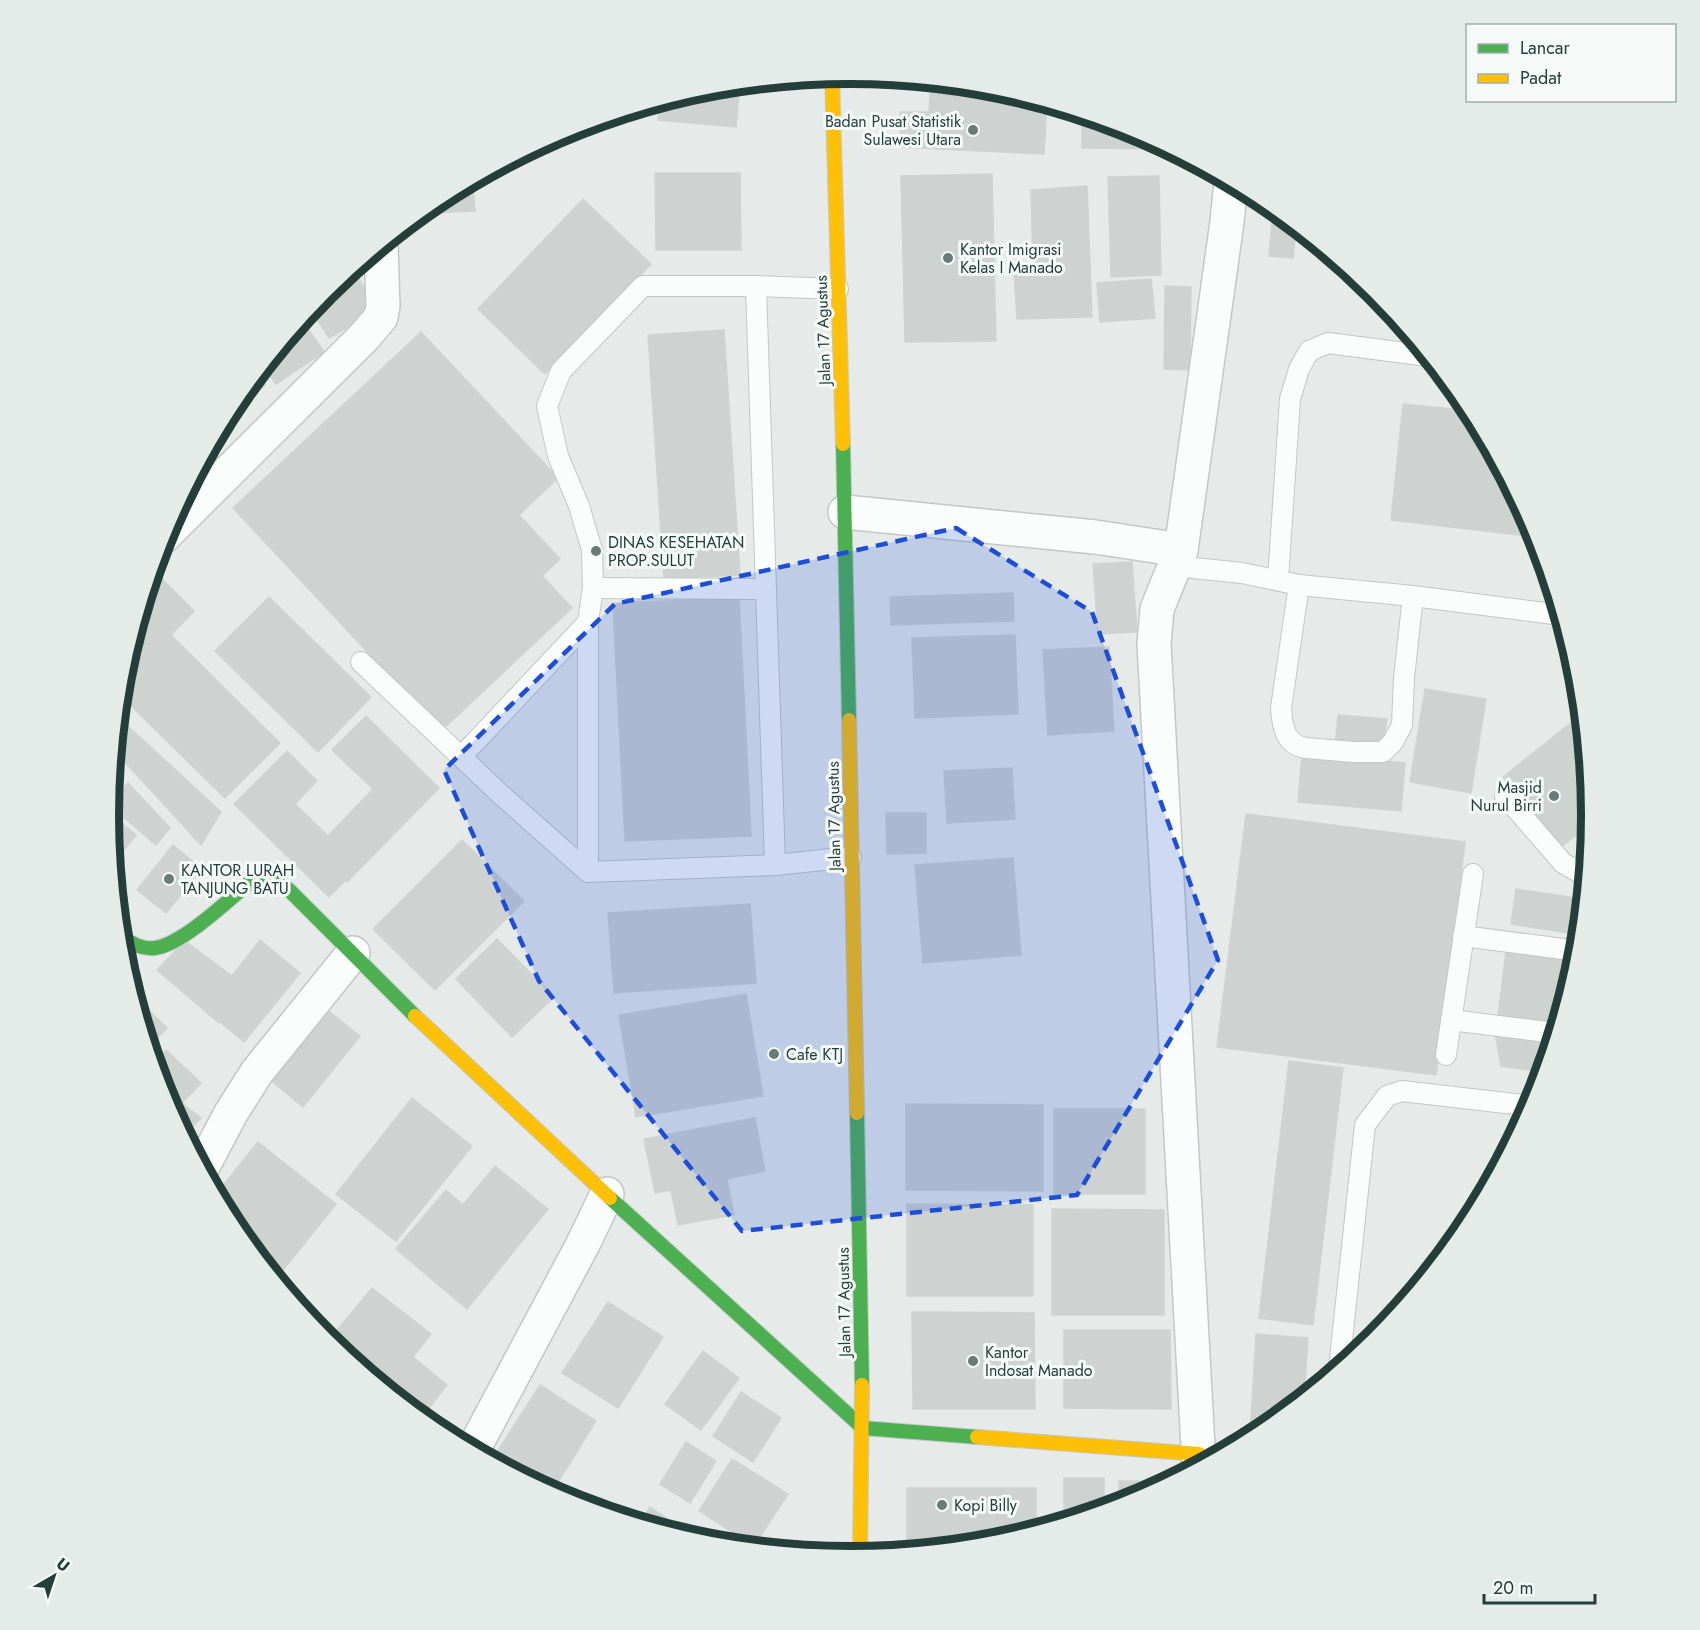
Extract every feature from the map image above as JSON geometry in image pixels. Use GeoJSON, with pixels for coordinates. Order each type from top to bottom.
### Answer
{"type":"FeatureCollection","features":[{"type":"Feature","properties":{"kind":"street","name":"Jalan 17 Agustus"},"geometry":{"type":"LineString","coordinates":[[832,85],[845,512],[863,1428],[860,1546]]}},
{"type":"Feature","properties":{"kind":"street"},"geometry":{"type":"LineString","coordinates":[[1199,1457],[1154,644],[1157,609],[1178,558],[1230,191]]}},
{"type":"Feature","properties":{"kind":"street"},"geometry":{"type":"LineString","coordinates":[[183,517],[365,336],[381,317],[384,306],[381,254]]}},
{"type":"Feature","properties":{"kind":"street"},"geometry":{"type":"LineString","coordinates":[[845,512],[1095,537],[1178,558]]}},
{"type":"Feature","properties":{"kind":"street"},"geometry":{"type":"LineString","coordinates":[[130,943],[137,947],[158,949],[181,938],[258,875],[273,877],[353,953],[384,987],[863,1428],[1196,1459]]}},
{"type":"Feature","properties":{"kind":"street"},"geometry":{"type":"LineString","coordinates":[[206,1160],[231,1113],[258,1072],[353,953]]}},
{"type":"Feature","properties":{"kind":"street"},"geometry":{"type":"LineString","coordinates":[[477,1443],[583,1244],[607,1194]]}},
{"type":"Feature","properties":{"kind":"lane"},"geometry":{"type":"LineString","coordinates":[[588,872],[588,622],[593,588],[592,550],[579,506],[558,456],[547,406],[561,371],[643,286],[838,289]]}},
{"type":"Feature","properties":{"kind":"lane"},"geometry":{"type":"LineString","coordinates":[[756,286],[775,865]]}},
{"type":"Feature","properties":{"kind":"lane"},"geometry":{"type":"LineString","coordinates":[[1278,580],[1290,399],[1299,369],[1309,351],[1328,343],[1418,355]]}},
{"type":"Feature","properties":{"kind":"lane"},"geometry":{"type":"LineString","coordinates":[[1178,558],[1299,585],[1413,596],[1552,614]]}},
{"type":"Feature","properties":{"kind":"lane"},"geometry":{"type":"LineString","coordinates":[[1299,585],[1281,708],[1282,725],[1287,737],[1299,747],[1306,748],[1383,752],[1393,742],[1402,725],[1404,678],[1413,596]]}},
{"type":"Feature","properties":{"kind":"lane"},"geometry":{"type":"LineString","coordinates":[[593,588],[766,589]]}},
{"type":"Feature","properties":{"kind":"lane"},"geometry":{"type":"LineString","coordinates":[[461,757],[588,622]]}},
{"type":"Feature","properties":{"kind":"lane"},"geometry":{"type":"LineString","coordinates":[[361,662],[461,757],[588,872],[775,865],[851,857]]}},
{"type":"Feature","properties":{"kind":"lane"},"geometry":{"type":"LineString","coordinates":[[1504,796],[1563,864],[1578,872]]}},
{"type":"Feature","properties":{"kind":"lane"},"geometry":{"type":"LineString","coordinates":[[1446,1055],[1473,874]]}},
{"type":"Feature","properties":{"kind":"lane"},"geometry":{"type":"LineString","coordinates":[[1463,936],[1568,950]]}},
{"type":"Feature","properties":{"kind":"lane"},"geometry":{"type":"LineString","coordinates":[[1451,1020],[1547,1032]]}},
{"type":"Feature","properties":{"kind":"lane"},"geometry":{"type":"LineString","coordinates":[[1340,1357],[1365,1125],[1375,1108],[1387,1096],[1402,1091],[1521,1105]]}},
{"type":"Feature","properties":{"kind":"highlighted area"},"geometry":{"type":"Polygon","coordinates":[[[956,528],[1092,612],[1218,960],[1077,1195],[742,1231],[539,981],[444,770],[615,604],[956,528]]]}},
{"type":"Feature","properties":{"kind":"building","name":"Badan Pusat Statistik Sulawesi Utara"},"geometry":{"type":"Polygon","coordinates":[[[931,89],[993,98],[1047,111],[1044,154],[900,147],[900,112],[929,112],[931,89]]]}},
{"type":"Feature","properties":{"kind":"building"},"geometry":{"type":"Polygon","coordinates":[[[739,93],[736,127],[658,120],[659,110],[739,93]]]}},
{"type":"Feature","properties":{"kind":"building"},"geometry":{"type":"Polygon","coordinates":[[[1082,122],[1150,149],[1082,148],[1082,122]]]}},
{"type":"Feature","properties":{"kind":"building"},"geometry":{"type":"Polygon","coordinates":[[[655,173],[740,173],[741,250],[656,250],[655,173]]]}},
{"type":"Feature","properties":{"kind":"building","name":"Kantor Imigrasi Kelas I Manado"},"geometry":{"type":"Polygon","coordinates":[[[992,174],[996,341],[905,342],[901,176],[992,174]]]}},
{"type":"Feature","properties":{"kind":"building"},"geometry":{"type":"Polygon","coordinates":[[[1159,176],[1161,275],[1111,277],[1108,177],[1159,176]]]}},
{"type":"Feature","properties":{"kind":"building"},"geometry":{"type":"Polygon","coordinates":[[[1087,186],[1092,317],[1017,319],[1014,270],[1033,266],[1031,190],[1087,186]]]}},
{"type":"Feature","properties":{"kind":"building"},"geometry":{"type":"Polygon","coordinates":[[[474,189],[475,211],[435,213],[474,189]]]}},
{"type":"Feature","properties":{"kind":"building"},"geometry":{"type":"Polygon","coordinates":[[[583,199],[651,264],[545,374],[478,309],[583,199]]]}},
{"type":"Feature","properties":{"kind":"building"},"geometry":{"type":"Polygon","coordinates":[[[1272,219],[1295,235],[1293,258],[1269,256],[1272,219]]]}},
{"type":"Feature","properties":{"kind":"building"},"geometry":{"type":"Polygon","coordinates":[[[357,275],[377,310],[329,338],[316,316],[357,275]]]}},
{"type":"Feature","properties":{"kind":"building"},"geometry":{"type":"Polygon","coordinates":[[[1151,279],[1155,318],[1100,322],[1097,283],[1151,279]]]}},
{"type":"Feature","properties":{"kind":"building"},"geometry":{"type":"Polygon","coordinates":[[[1165,286],[1191,287],[1190,370],[1164,369],[1165,286]]]}},
{"type":"Feature","properties":{"kind":"building"},"geometry":{"type":"Polygon","coordinates":[[[306,326],[324,352],[276,384],[268,373],[306,326]]]}},
{"type":"Feature","properties":{"kind":"building"},"geometry":{"type":"Polygon","coordinates":[[[724,330],[740,575],[664,579],[648,335],[724,330]]]}},
{"type":"Feature","properties":{"kind":"building"},"geometry":{"type":"Polygon","coordinates":[[[421,332],[558,478],[519,515],[560,559],[542,576],[572,608],[441,731],[233,508],[421,332]]]}},
{"type":"Feature","properties":{"kind":"building"},"geometry":{"type":"Polygon","coordinates":[[[262,381],[265,385],[251,397],[262,381]]]}},
{"type":"Feature","properties":{"kind":"building"},"geometry":{"type":"Polygon","coordinates":[[[1403,404],[1458,410],[1506,492],[1525,536],[1391,520],[1403,404]]]}},
{"type":"Feature","properties":{"kind":"building"},"geometry":{"type":"Polygon","coordinates":[[[1132,562],[1137,632],[1098,634],[1093,564],[1132,562]]]}},
{"type":"Feature","properties":{"kind":"building"},"geometry":{"type":"Polygon","coordinates":[[[159,576],[194,611],[171,635],[280,743],[225,798],[128,703],[144,626],[159,576]]]}},
{"type":"Feature","properties":{"kind":"building"},"geometry":{"type":"Polygon","coordinates":[[[1013,593],[1014,621],[891,625],[890,597],[1013,593]]]}},
{"type":"Feature","properties":{"kind":"building"},"geometry":{"type":"Polygon","coordinates":[[[269,597],[371,697],[318,752],[215,651],[269,597]]]}},
{"type":"Feature","properties":{"kind":"building"},"geometry":{"type":"Polygon","coordinates":[[[739,598],[751,836],[625,841],[613,603],[739,598]]]}},
{"type":"Feature","properties":{"kind":"building"},"geometry":{"type":"Polygon","coordinates":[[[1015,635],[1018,714],[915,718],[912,638],[1015,635]]]}},
{"type":"Feature","properties":{"kind":"building"},"geometry":{"type":"Polygon","coordinates":[[[1109,647],[1114,731],[1048,735],[1043,650],[1109,647]]]}},
{"type":"Feature","properties":{"kind":"building"},"geometry":{"type":"Polygon","coordinates":[[[1425,689],[1486,699],[1471,793],[1410,782],[1425,689]]]}},
{"type":"Feature","properties":{"kind":"building"},"geometry":{"type":"Polygon","coordinates":[[[1338,715],[1387,719],[1382,750],[1335,748],[1338,715]]]}},
{"type":"Feature","properties":{"kind":"building"},"geometry":{"type":"Polygon","coordinates":[[[366,716],[439,788],[347,882],[346,880],[329,897],[234,804],[287,751],[317,781],[295,804],[328,836],[373,789],[332,750],[366,716]]]}},
{"type":"Feature","properties":{"kind":"building","name":"Masjid Nurul Birri"},"geometry":{"type":"Polygon","coordinates":[[[1575,720],[1580,832],[1560,848],[1503,777],[1575,720]]]}},
{"type":"Feature","properties":{"kind":"building"},"geometry":{"type":"Polygon","coordinates":[[[125,723],[221,812],[201,845],[122,758],[125,723]]]}},
{"type":"Feature","properties":{"kind":"building"},"geometry":{"type":"Polygon","coordinates":[[[1302,754],[1405,763],[1401,811],[1298,802],[1302,754]]]}},
{"type":"Feature","properties":{"kind":"building"},"geometry":{"type":"Polygon","coordinates":[[[1012,768],[1015,819],[947,823],[944,771],[1012,768]]]}},
{"type":"Feature","properties":{"kind":"building"},"geometry":{"type":"Polygon","coordinates":[[[128,783],[170,828],[156,845],[119,814],[120,792],[128,783]]]}},
{"type":"Feature","properties":{"kind":"building"},"geometry":{"type":"Polygon","coordinates":[[[886,813],[926,813],[926,853],[887,854],[886,813]]]}},
{"type":"Feature","properties":{"kind":"building"},"geometry":{"type":"Polygon","coordinates":[[[1246,814],[1465,842],[1436,1075],[1217,1047],[1246,814]]]}},
{"type":"Feature","properties":{"kind":"building"},"geometry":{"type":"Polygon","coordinates":[[[119,821],[136,835],[121,854],[119,821]]]}},
{"type":"Feature","properties":{"kind":"building"},"geometry":{"type":"Polygon","coordinates":[[[462,840],[524,901],[435,990],[373,929],[462,840]]]}},
{"type":"Feature","properties":{"kind":"building","name":"KANTOR LURAH TANJUNG BATU"},"geometry":{"type":"Polygon","coordinates":[[[173,845],[202,869],[166,913],[137,890],[173,845]]]}},
{"type":"Feature","properties":{"kind":"building"},"geometry":{"type":"Polygon","coordinates":[[[1013,858],[1021,955],[923,963],[915,865],[1013,858]]]}},
{"type":"Feature","properties":{"kind":"building"},"geometry":{"type":"Polygon","coordinates":[[[1516,889],[1576,898],[1571,934],[1511,924],[1516,889]]]}},
{"type":"Feature","properties":{"kind":"building"},"geometry":{"type":"Polygon","coordinates":[[[750,904],[756,983],[614,993],[608,913],[750,904]]]}},
{"type":"Feature","properties":{"kind":"building"},"geometry":{"type":"Polygon","coordinates":[[[497,939],[554,997],[512,1037],[456,979],[497,939]]]}},
{"type":"Feature","properties":{"kind":"building"},"geometry":{"type":"Polygon","coordinates":[[[260,940],[300,973],[244,1042],[157,970],[185,941],[232,976],[260,940]]]}},
{"type":"Feature","properties":{"kind":"building"},"geometry":{"type":"Polygon","coordinates":[[[1506,951],[1567,958],[1550,1023],[1498,1016],[1506,951]]]}},
{"type":"Feature","properties":{"kind":"building"},"geometry":{"type":"Polygon","coordinates":[[[746,994],[763,1096],[636,1117],[619,1015],[746,994]]]}},
{"type":"Feature","properties":{"kind":"building"},"geometry":{"type":"Polygon","coordinates":[[[145,1006],[167,1028],[155,1040],[145,1006]]]}},
{"type":"Feature","properties":{"kind":"building"},"geometry":{"type":"Polygon","coordinates":[[[326,1009],[360,1036],[303,1107],[269,1079],[326,1009]]]}},
{"type":"Feature","properties":{"kind":"building"},"geometry":{"type":"Polygon","coordinates":[[[1495,1033],[1545,1040],[1534,1071],[1501,1066],[1495,1033]]]}},
{"type":"Feature","properties":{"kind":"building"},"geometry":{"type":"Polygon","coordinates":[[[166,1050],[201,1083],[182,1103],[201,1118],[190,1129],[175,1095],[160,1056],[166,1050]]]}},
{"type":"Feature","properties":{"kind":"building"},"geometry":{"type":"Polygon","coordinates":[[[1289,1061],[1343,1068],[1313,1325],[1259,1318],[1289,1061]]]}},
{"type":"Feature","properties":{"kind":"building"},"geometry":{"type":"Polygon","coordinates":[[[412,1098],[472,1146],[396,1241],[336,1194],[412,1098]]]}},
{"type":"Feature","properties":{"kind":"building"},"geometry":{"type":"Polygon","coordinates":[[[906,1104],[1043,1105],[1043,1191],[906,1190],[906,1104]]]}},
{"type":"Feature","properties":{"kind":"building"},"geometry":{"type":"Polygon","coordinates":[[[1054,1109],[1145,1109],[1145,1194],[1054,1194],[1054,1109]]]}},
{"type":"Feature","properties":{"kind":"building"},"geometry":{"type":"Polygon","coordinates":[[[755,1118],[765,1171],[727,1179],[734,1215],[678,1225],[671,1190],[655,1193],[644,1139],[755,1118]]]}},
{"type":"Feature","properties":{"kind":"building"},"geometry":{"type":"Polygon","coordinates":[[[258,1142],[336,1204],[281,1273],[242,1221],[221,1187],[258,1142]]]}},
{"type":"Feature","properties":{"kind":"building"},"geometry":{"type":"Polygon","coordinates":[[[495,1166],[548,1209],[467,1309],[396,1249],[446,1190],[463,1205],[495,1166]]]}},
{"type":"Feature","properties":{"kind":"building"},"geometry":{"type":"Polygon","coordinates":[[[907,1204],[1033,1205],[1033,1296],[907,1296],[907,1204]]]}},
{"type":"Feature","properties":{"kind":"building"},"geometry":{"type":"Polygon","coordinates":[[[1052,1209],[1164,1210],[1164,1315],[1052,1315],[1052,1209]]]}},
{"type":"Feature","properties":{"kind":"building"},"geometry":{"type":"Polygon","coordinates":[[[372,1288],[431,1334],[413,1357],[447,1385],[427,1411],[368,1365],[334,1333],[372,1288]]]}},
{"type":"Feature","properties":{"kind":"building"},"geometry":{"type":"Polygon","coordinates":[[[608,1302],[663,1337],[618,1408],[562,1373],[608,1302]]]}},
{"type":"Feature","properties":{"kind":"building","name":"Kantor Indosat Manado"},"geometry":{"type":"Polygon","coordinates":[[[912,1312],[1034,1313],[1035,1409],[913,1409],[912,1312]]]}},
{"type":"Feature","properties":{"kind":"building"},"geometry":{"type":"Polygon","coordinates":[[[1064,1330],[1170,1330],[1171,1409],[1064,1408],[1064,1330]]]}},
{"type":"Feature","properties":{"kind":"building"},"geometry":{"type":"Polygon","coordinates":[[[1256,1334],[1308,1338],[1305,1387],[1251,1426],[1256,1334]]]}},
{"type":"Feature","properties":{"kind":"building"},"geometry":{"type":"Polygon","coordinates":[[[703,1351],[739,1378],[701,1430],[665,1404],[703,1351]]]}},
{"type":"Feature","properties":{"kind":"building"},"geometry":{"type":"Polygon","coordinates":[[[540,1385],[596,1421],[557,1484],[496,1454],[540,1385]]]}},
{"type":"Feature","properties":{"kind":"building"},"geometry":{"type":"Polygon","coordinates":[[[741,1392],[781,1418],[753,1462],[713,1436],[741,1392]]]}},
{"type":"Feature","properties":{"kind":"building"},"geometry":{"type":"Polygon","coordinates":[[[686,1442],[716,1461],[690,1503],[660,1484],[686,1442]]]}},
{"type":"Feature","properties":{"kind":"building"},"geometry":{"type":"Polygon","coordinates":[[[732,1459],[788,1494],[758,1540],[741,1538],[699,1511],[732,1459]]]}},
{"type":"Feature","properties":{"kind":"building"},"geometry":{"type":"Polygon","coordinates":[[[1064,1478],[1104,1478],[1104,1500],[1064,1513],[1064,1478]]]}},
{"type":"Feature","properties":{"kind":"building"},"geometry":{"type":"Polygon","coordinates":[[[1119,1481],[1150,1481],[1130,1490],[1119,1494],[1119,1481]]]}},
{"type":"Feature","properties":{"kind":"building"},"geometry":{"type":"Polygon","coordinates":[[[907,1488],[1036,1488],[1036,1522],[993,1532],[907,1543],[907,1488]]]}},
{"type":"Feature","properties":{"kind":"building"},"geometry":{"type":"Polygon","coordinates":[[[650,1507],[676,1525],[661,1521],[645,1516],[650,1507]]]}},
{"type":"Feature","properties":{"kind":"traffic: fast"},"geometry":{"type":"LineString","coordinates":[[843,444],[849,720]]}},
{"type":"Feature","properties":{"kind":"traffic: fast"},"geometry":{"type":"LineString","coordinates":[[130,942],[145,948],[167,945],[208,918],[258,875],[273,877],[290,891],[415,1016]]}},
{"type":"Feature","properties":{"kind":"traffic: fast"},"geometry":{"type":"LineString","coordinates":[[857,1113],[862,1385]]}},
{"type":"Feature","properties":{"kind":"traffic: fast"},"geometry":{"type":"LineString","coordinates":[[610,1198],[863,1428],[977,1437]]}},
{"type":"Feature","properties":{"kind":"traffic: slow"},"geometry":{"type":"LineString","coordinates":[[832,85],[843,444]]}},
{"type":"Feature","properties":{"kind":"traffic: slow"},"geometry":{"type":"LineString","coordinates":[[849,720],[857,1113]]}},
{"type":"Feature","properties":{"kind":"traffic: slow"},"geometry":{"type":"LineString","coordinates":[[415,1016],[610,1198]]}},
{"type":"Feature","properties":{"kind":"traffic: slow"},"geometry":{"type":"LineString","coordinates":[[860,1546],[862,1385]]}},
{"type":"Feature","properties":{"kind":"traffic: slow"},"geometry":{"type":"LineString","coordinates":[[977,1437],[1199,1454]]}},
{"type":"Feature","properties":{"kind":"place","name":"Badan Pusat Statistik Sulawesi Utara"},"geometry":{"type":"Point","coordinates":[973,130]}},
{"type":"Feature","properties":{"kind":"place","name":"Kantor Imigrasi Kelas I Manado"},"geometry":{"type":"Point","coordinates":[948,258]}},
{"type":"Feature","properties":{"kind":"place","name":"DINAS KESEHATAN PROP.SULUT"},"geometry":{"type":"Point","coordinates":[596,551]}},
{"type":"Feature","properties":{"kind":"place","name":"Masjid Nurul Birri"},"geometry":{"type":"Point","coordinates":[1554,796]}},
{"type":"Feature","properties":{"kind":"place","name":"KANTOR LURAH TANJUNG BATU"},"geometry":{"type":"Point","coordinates":[169,879]}},
{"type":"Feature","properties":{"kind":"place","name":"Cafe KTJ"},"geometry":{"type":"Point","coordinates":[774,1054]}},
{"type":"Feature","properties":{"kind":"place","name":"Kantor Indosat Manado"},"geometry":{"type":"Point","coordinates":[973,1361]}},
{"type":"Feature","properties":{"kind":"place","name":"Kopi Billy"},"geometry":{"type":"Point","coordinates":[942,1505]}}]}
